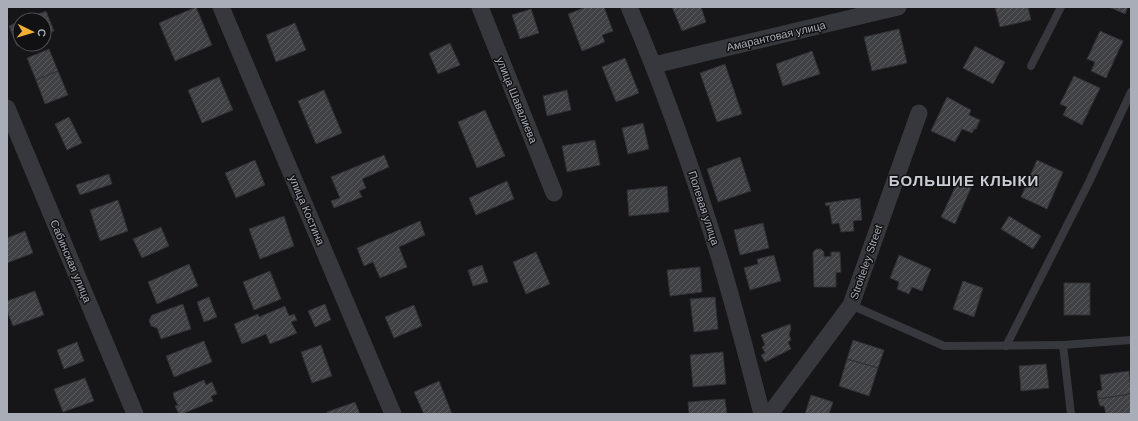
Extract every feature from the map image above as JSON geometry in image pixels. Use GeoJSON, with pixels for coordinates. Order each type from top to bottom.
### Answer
{"type":"FeatureCollection","features":[{"type":"Feature","properties":{"kind":"street","name":"улица Костина"},"geometry":{"type":"LineString","coordinates":[[221,7],[393,414]]}},
{"type":"Feature","properties":{"kind":"street","name":"улица Шавалиева"},"geometry":{"type":"LineString","coordinates":[[480,7],[554,193]]}},
{"type":"Feature","properties":{"kind":"street","name":"Полевая улица"},"geometry":{"type":"LineString","coordinates":[[629,7],[654,65],[688,159],[719,257],[762,414]]}},
{"type":"Feature","properties":{"kind":"street","name":"Амарантовая улица"},"geometry":{"type":"LineString","coordinates":[[654,65],[898,7]]}},
{"type":"Feature","properties":{"kind":"street","name":"Сабинская улица"},"geometry":{"type":"LineString","coordinates":[[7,108],[135,414]]}},
{"type":"Feature","properties":{"kind":"street","name":"Stroiteley Street"},"geometry":{"type":"LineString","coordinates":[[770,414],[851,305],[919,113]]}},
{"type":"Feature","properties":{"kind":"lane"},"geometry":{"type":"LineString","coordinates":[[1031,66],[1061,7]]}},
{"type":"Feature","properties":{"kind":"lane"},"geometry":{"type":"LineString","coordinates":[[1006,346],[1089,182],[1131,92]]}},
{"type":"Feature","properties":{"kind":"lane"},"geometry":{"type":"LineString","coordinates":[[851,305],[944,346],[1063,345],[1131,340]]}},
{"type":"Feature","properties":{"kind":"lane"},"geometry":{"type":"LineString","coordinates":[[1063,345],[1071,414]]}},
{"type":"Feature","properties":{"kind":"building"},"geometry":{"type":"Polygon","coordinates":[[[196,7],[212,45],[175,61],[159,23],[196,7]]]}},
{"type":"Feature","properties":{"kind":"building"},"geometry":{"type":"Polygon","coordinates":[[[586,7],[604,7],[613,31],[602,35],[605,42],[582,51],[568,14],[586,7]]]}},
{"type":"Feature","properties":{"kind":"building"},"geometry":{"type":"Polygon","coordinates":[[[672,7],[701,7],[706,22],[682,31],[672,7]]]}},
{"type":"Feature","properties":{"kind":"building"},"geometry":{"type":"Polygon","coordinates":[[[995,7],[1028,7],[1031,20],[1000,27],[995,7]]]}},
{"type":"Feature","properties":{"kind":"building"},"geometry":{"type":"Polygon","coordinates":[[[1109,7],[1128,7],[1125,14],[1109,7]]]}},
{"type":"Feature","properties":{"kind":"building"},"geometry":{"type":"Polygon","coordinates":[[[531,9],[539,33],[520,39],[512,15],[531,9]]]}},
{"type":"Feature","properties":{"kind":"building"},"geometry":{"type":"Polygon","coordinates":[[[295,23],[306,50],[276,62],[266,35],[295,23]]]}},
{"type":"Feature","properties":{"kind":"building"},"geometry":{"type":"Polygon","coordinates":[[[12,25],[12,34],[9,26],[12,25]]]}},
{"type":"Feature","properties":{"kind":"building"},"geometry":{"type":"Polygon","coordinates":[[[899,29],[907,63],[872,71],[864,37],[899,29]]]}},
{"type":"Feature","properties":{"kind":"building"},"geometry":{"type":"Polygon","coordinates":[[[1100,31],[1123,41],[1106,78],[1091,71],[1095,62],[1087,59],[1100,31]]]}},
{"type":"Feature","properties":{"kind":"building"},"geometry":{"type":"Polygon","coordinates":[[[450,43],[460,65],[438,74],[429,53],[450,43]]]}},
{"type":"Feature","properties":{"kind":"building"},"geometry":{"type":"Polygon","coordinates":[[[975,46],[1005,62],[993,84],[963,68],[975,46]]]}},
{"type":"Feature","properties":{"kind":"building"},"geometry":{"type":"Polygon","coordinates":[[[812,51],[820,74],[783,86],[776,64],[812,51]]]}},
{"type":"Feature","properties":{"kind":"building"},"geometry":{"type":"Polygon","coordinates":[[[42,52],[50,52],[58,71],[36,80],[27,58],[42,52]]]}},
{"type":"Feature","properties":{"kind":"building"},"geometry":{"type":"Polygon","coordinates":[[[625,58],[639,93],[616,102],[602,67],[625,58]]]}},
{"type":"Feature","properties":{"kind":"building"},"geometry":{"type":"Polygon","coordinates":[[[725,64],[742,114],[717,122],[700,73],[725,64]]]}},
{"type":"Feature","properties":{"kind":"building"},"geometry":{"type":"Polygon","coordinates":[[[58,71],[68,95],[45,104],[36,80],[58,71]]]}},
{"type":"Feature","properties":{"kind":"building"},"geometry":{"type":"Polygon","coordinates":[[[1074,76],[1100,88],[1082,125],[1063,115],[1067,107],[1060,104],[1074,76]]]}},
{"type":"Feature","properties":{"kind":"building"},"geometry":{"type":"Polygon","coordinates":[[[219,77],[233,110],[202,123],[188,90],[219,77]]]}},
{"type":"Feature","properties":{"kind":"building"},"geometry":{"type":"Polygon","coordinates":[[[324,90],[342,133],[316,144],[298,101],[324,90]]]}},
{"type":"Feature","properties":{"kind":"building"},"geometry":{"type":"Polygon","coordinates":[[[567,90],[571,110],[547,116],[543,96],[567,90]]]}},
{"type":"Feature","properties":{"kind":"building"},"geometry":{"type":"Polygon","coordinates":[[[947,97],[971,110],[969,115],[980,120],[976,129],[974,129],[972,133],[962,129],[955,142],[931,131],[947,97]]]}},
{"type":"Feature","properties":{"kind":"building"},"geometry":{"type":"Polygon","coordinates":[[[485,110],[505,156],[477,168],[458,122],[485,110]]]}},
{"type":"Feature","properties":{"kind":"building"},"geometry":{"type":"Polygon","coordinates":[[[69,117],[82,143],[67,150],[55,124],[69,117]]]}},
{"type":"Feature","properties":{"kind":"building"},"geometry":{"type":"Polygon","coordinates":[[[643,123],[649,149],[628,154],[622,128],[643,123]]]}},
{"type":"Feature","properties":{"kind":"building"},"geometry":{"type":"Polygon","coordinates":[[[595,140],[600,165],[567,172],[562,146],[595,140]]]}},
{"type":"Feature","properties":{"kind":"building"},"geometry":{"type":"Polygon","coordinates":[[[384,155],[389,167],[362,179],[366,188],[359,191],[362,197],[334,208],[331,201],[340,198],[331,177],[384,155]]]}},
{"type":"Feature","properties":{"kind":"building"},"geometry":{"type":"Polygon","coordinates":[[[740,157],[751,191],[718,202],[707,169],[740,157]]]}},
{"type":"Feature","properties":{"kind":"building"},"geometry":{"type":"Polygon","coordinates":[[[255,160],[265,185],[236,198],[225,173],[255,160]]]}},
{"type":"Feature","properties":{"kind":"building"},"geometry":{"type":"Polygon","coordinates":[[[1037,160],[1063,172],[1047,209],[1021,197],[1037,160]]]}},
{"type":"Feature","properties":{"kind":"building"},"geometry":{"type":"Polygon","coordinates":[[[109,174],[112,184],[80,195],[76,185],[109,174]]]}},
{"type":"Feature","properties":{"kind":"building"},"geometry":{"type":"Polygon","coordinates":[[[961,175],[974,181],[955,224],[941,217],[961,175]]]}},
{"type":"Feature","properties":{"kind":"building"},"geometry":{"type":"Polygon","coordinates":[[[507,181],[514,199],[476,215],[469,198],[507,181]]]}},
{"type":"Feature","properties":{"kind":"building"},"geometry":{"type":"Polygon","coordinates":[[[667,186],[669,212],[629,216],[627,190],[667,186]]]}},
{"type":"Feature","properties":{"kind":"building"},"geometry":{"type":"Polygon","coordinates":[[[860,198],[862,220],[853,221],[854,231],[841,232],[839,223],[832,224],[829,205],[826,206],[825,203],[860,198]]]}},
{"type":"Feature","properties":{"kind":"building"},"geometry":{"type":"Polygon","coordinates":[[[118,200],[128,231],[100,241],[90,210],[118,200]]]}},
{"type":"Feature","properties":{"kind":"building"},"geometry":{"type":"Polygon","coordinates":[[[284,216],[294,246],[260,259],[249,229],[284,216]]]}},
{"type":"Feature","properties":{"kind":"building"},"geometry":{"type":"Polygon","coordinates":[[[1009,216],[1041,236],[1033,249],[1001,229],[1009,216]]]}},
{"type":"Feature","properties":{"kind":"building"},"geometry":{"type":"Polygon","coordinates":[[[420,221],[425,235],[399,247],[407,267],[380,278],[373,262],[364,266],[357,248],[420,221]]]}},
{"type":"Feature","properties":{"kind":"building"},"geometry":{"type":"Polygon","coordinates":[[[763,223],[769,248],[740,255],[734,230],[763,223]]]}},
{"type":"Feature","properties":{"kind":"building"},"geometry":{"type":"Polygon","coordinates":[[[161,227],[169,246],[142,258],[133,239],[161,227]]]}},
{"type":"Feature","properties":{"kind":"building"},"geometry":{"type":"Polygon","coordinates":[[[25,231],[33,253],[7,263],[7,238],[25,231]]]}},
{"type":"Feature","properties":{"kind":"building"},"geometry":{"type":"Polygon","coordinates":[[[816,249],[821,249],[824,252],[824,257],[831,256],[831,252],[840,252],[841,272],[836,273],[836,287],[814,287],[813,252],[816,249]]]}},
{"type":"Feature","properties":{"kind":"building"},"geometry":{"type":"Polygon","coordinates":[[[536,252],[550,284],[526,294],[513,262],[536,252]]]}},
{"type":"Feature","properties":{"kind":"building"},"geometry":{"type":"Polygon","coordinates":[[[774,255],[781,281],[750,290],[744,268],[758,264],[757,259],[774,255]]]}},
{"type":"Feature","properties":{"kind":"building"},"geometry":{"type":"Polygon","coordinates":[[[899,255],[931,269],[922,291],[912,287],[909,294],[897,289],[899,282],[890,278],[899,255]]]}},
{"type":"Feature","properties":{"kind":"building"},"geometry":{"type":"Polygon","coordinates":[[[189,264],[198,286],[157,304],[148,282],[189,264]]]}},
{"type":"Feature","properties":{"kind":"building"},"geometry":{"type":"Polygon","coordinates":[[[482,265],[488,282],[473,286],[468,270],[482,265]]]}},
{"type":"Feature","properties":{"kind":"building"},"geometry":{"type":"Polygon","coordinates":[[[700,267],[702,292],[670,296],[667,270],[700,267]]]}},
{"type":"Feature","properties":{"kind":"building"},"geometry":{"type":"Polygon","coordinates":[[[270,271],[281,299],[254,310],[243,282],[270,271]]]}},
{"type":"Feature","properties":{"kind":"building"},"geometry":{"type":"Polygon","coordinates":[[[963,281],[983,288],[974,317],[953,309],[963,281]]]}},
{"type":"Feature","properties":{"kind":"building"},"geometry":{"type":"Polygon","coordinates":[[[1064,283],[1090,283],[1090,315],[1064,315],[1064,283]]]}},
{"type":"Feature","properties":{"kind":"building"},"geometry":{"type":"Polygon","coordinates":[[[35,291],[44,315],[13,326],[7,311],[7,301],[35,291]]]}},
{"type":"Feature","properties":{"kind":"building"},"geometry":{"type":"Polygon","coordinates":[[[209,297],[217,317],[204,322],[197,302],[209,297]]]}},
{"type":"Feature","properties":{"kind":"building"},"geometry":{"type":"Polygon","coordinates":[[[715,297],[718,329],[694,332],[690,299],[715,297]]]}},
{"type":"Feature","properties":{"kind":"building"},"geometry":{"type":"Polygon","coordinates":[[[183,304],[191,329],[161,339],[157,328],[151,326],[149,320],[152,315],[183,304]]]}},
{"type":"Feature","properties":{"kind":"building"},"geometry":{"type":"Polygon","coordinates":[[[325,304],[331,320],[315,327],[308,311],[325,304]]]}},
{"type":"Feature","properties":{"kind":"building"},"geometry":{"type":"Polygon","coordinates":[[[414,305],[422,326],[394,338],[385,317],[414,305]]]}},
{"type":"Feature","properties":{"kind":"building"},"geometry":{"type":"Polygon","coordinates":[[[285,306],[289,316],[294,314],[297,320],[291,322],[297,333],[270,344],[266,334],[242,344],[234,324],[258,314],[259,317],[285,306]]]}},
{"type":"Feature","properties":{"kind":"building"},"geometry":{"type":"Polygon","coordinates":[[[790,324],[791,329],[789,334],[791,340],[788,342],[791,349],[765,362],[761,355],[765,353],[762,347],[765,345],[761,335],[790,324]]]}},
{"type":"Feature","properties":{"kind":"building"},"geometry":{"type":"Polygon","coordinates":[[[853,340],[884,350],[878,368],[847,359],[853,340]]]}},
{"type":"Feature","properties":{"kind":"building"},"geometry":{"type":"Polygon","coordinates":[[[204,341],[212,362],[174,377],[166,356],[204,341]]]}},
{"type":"Feature","properties":{"kind":"building"},"geometry":{"type":"Polygon","coordinates":[[[77,342],[84,361],[64,369],[57,350],[77,342]]]}},
{"type":"Feature","properties":{"kind":"building"},"geometry":{"type":"Polygon","coordinates":[[[321,345],[332,376],[312,383],[301,352],[321,345]]]}},
{"type":"Feature","properties":{"kind":"building"},"geometry":{"type":"Polygon","coordinates":[[[723,352],[726,384],[693,387],[690,355],[723,352]]]}},
{"type":"Feature","properties":{"kind":"building"},"geometry":{"type":"Polygon","coordinates":[[[847,359],[878,368],[869,396],[839,386],[847,359]]]}},
{"type":"Feature","properties":{"kind":"building"},"geometry":{"type":"Polygon","coordinates":[[[1046,364],[1049,388],[1021,391],[1019,366],[1046,364]]]}},
{"type":"Feature","properties":{"kind":"building"},"geometry":{"type":"Polygon","coordinates":[[[1129,371],[1131,394],[1098,399],[1097,391],[1102,390],[1100,375],[1129,371]]]}},
{"type":"Feature","properties":{"kind":"building"},"geometry":{"type":"Polygon","coordinates":[[[85,378],[94,401],[63,412],[54,389],[85,378]]]}},
{"type":"Feature","properties":{"kind":"building"},"geometry":{"type":"Polygon","coordinates":[[[204,380],[206,385],[212,382],[217,394],[211,396],[213,401],[179,414],[175,406],[178,405],[173,393],[204,380]]]}},
{"type":"Feature","properties":{"kind":"building"},"geometry":{"type":"Polygon","coordinates":[[[439,381],[452,414],[424,414],[414,392],[439,381]]]}},
{"type":"Feature","properties":{"kind":"building"},"geometry":{"type":"Polygon","coordinates":[[[1131,394],[1131,414],[1106,414],[1104,406],[1100,406],[1098,399],[1131,394]]]}},
{"type":"Feature","properties":{"kind":"building"},"geometry":{"type":"Polygon","coordinates":[[[811,395],[833,402],[829,414],[805,414],[811,395]]]}},
{"type":"Feature","properties":{"kind":"building"},"geometry":{"type":"Polygon","coordinates":[[[725,399],[727,414],[689,414],[688,402],[725,399]]]}},
{"type":"Feature","properties":{"kind":"building"},"geometry":{"type":"Polygon","coordinates":[[[355,402],[360,414],[327,414],[327,412],[355,402]]]}},
{"type":"Feature","properties":{"kind":"district","name":"БОЛЬШИЕ КЛЫКИ"},"geometry":{"type":"Point","coordinates":[964,181]}}]}
